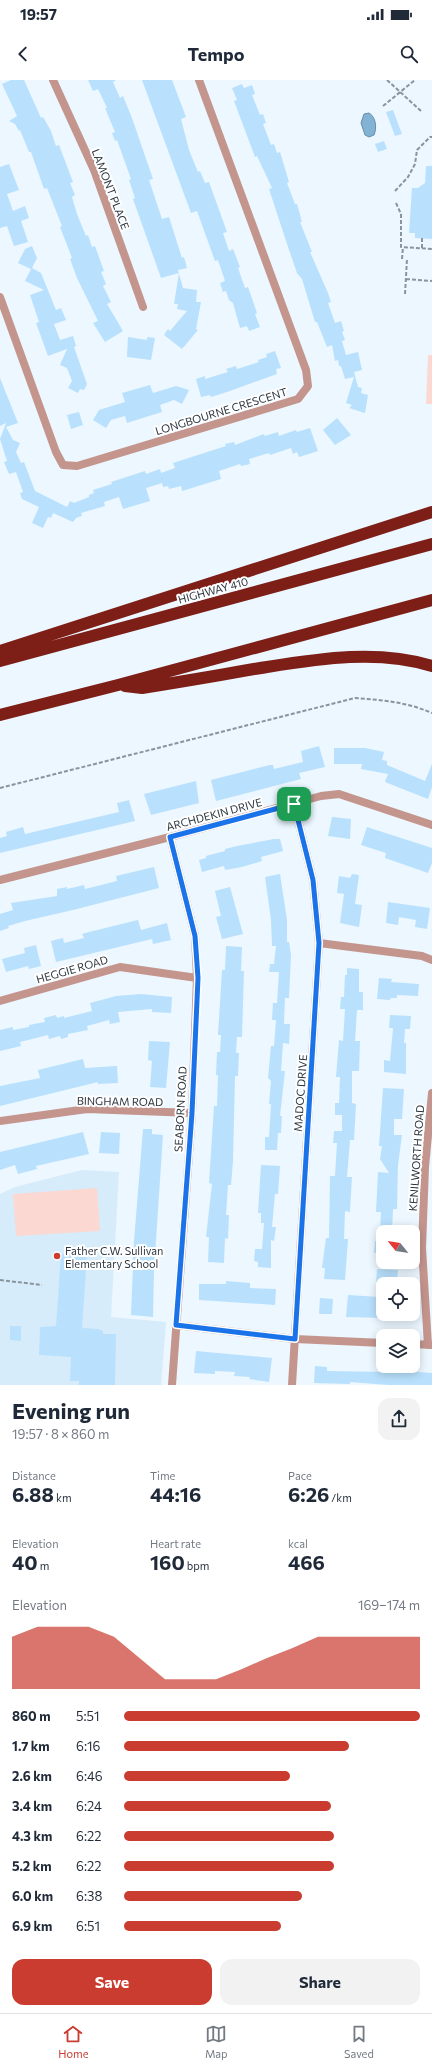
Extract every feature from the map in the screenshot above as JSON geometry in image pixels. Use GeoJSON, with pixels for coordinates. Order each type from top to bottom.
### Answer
{"type":"FeatureCollection","features":[{"type":"Feature","properties":{"kind":"highway"},"geometry":{"type":"LineString","coordinates":[[0,651],[432,512]]}},
{"type":"Feature","properties":{"kind":"highway","name":"HIGHWAY 410"},"geometry":{"type":"LineString","coordinates":[[0,661],[432,544]]}},
{"type":"Feature","properties":{"kind":"highway"},"geometry":{"type":"LineString","coordinates":[[0,715],[118,686],[432,600]]}},
{"type":"Feature","properties":{"kind":"highway"},"geometry":{"type":"LineString","coordinates":[[118,686],[142,688],[300,662],[358,656],[384,657],[432,666]]}},
{"type":"Feature","properties":{"kind":"street","name":"LAMONT PLACE"},"geometry":{"type":"LineString","coordinates":[[53,80],[94,170],[143,307]]}},
{"type":"Feature","properties":{"kind":"street","name":"LONGBOURNE CRESCENT"},"geometry":{"type":"LineString","coordinates":[[0,297],[56,452],[63,465],[77,466],[298,399],[308,386],[306,370],[199,80]]}},
{"type":"Feature","properties":{"kind":"street","name":"ARCHDEKIN DRIVE"},"geometry":{"type":"LineString","coordinates":[[0,880],[170,837],[321,796],[339,794],[432,825]]}},
{"type":"Feature","properties":{"kind":"street","name":"MADOC DRIVE"},"geometry":{"type":"LineString","coordinates":[[292,1385],[319,943],[313,880],[294,804]]}},
{"type":"Feature","properties":{"kind":"street","name":"SEABORN ROAD"},"geometry":{"type":"LineString","coordinates":[[170,837],[195,936],[198,978],[192,1113],[172,1385]]}},
{"type":"Feature","properties":{"kind":"street"},"geometry":{"type":"LineString","coordinates":[[319,943],[422,956],[432,960]]}},
{"type":"Feature","properties":{"kind":"street","name":"HEGGIE ROAD"},"geometry":{"type":"LineString","coordinates":[[0,1001],[120,967],[198,978]]}},
{"type":"Feature","properties":{"kind":"street","name":"KENILWORTH ROAD"},"geometry":{"type":"LineString","coordinates":[[430,1345],[422,1248],[429,1167],[432,1093]]}},
{"type":"Feature","properties":{"kind":"street","name":"BINGHAM ROAD"},"geometry":{"type":"LineString","coordinates":[[0,1121],[88,1109],[192,1113]]}},
{"type":"Feature","properties":{"kind":"street"},"geometry":{"type":"LineString","coordinates":[[176,1325],[295,1339],[376,1343]]}},
{"type":"Feature","properties":{"kind":"street"},"geometry":{"type":"LineString","coordinates":[[420,1344],[430,1345]]}},
{"type":"Feature","properties":{"kind":"path"},"geometry":{"type":"LineString","coordinates":[[387,80],[421,111]]}},
{"type":"Feature","properties":{"kind":"path"},"geometry":{"type":"LineString","coordinates":[[383,106],[415,80]]}},
{"type":"Feature","properties":{"kind":"path"},"geometry":{"type":"LineString","coordinates":[[395,191],[408,177],[415,164],[417,150],[430,137],[432,138]]}},
{"type":"Feature","properties":{"kind":"path"},"geometry":{"type":"LineString","coordinates":[[396,203],[401,214],[400,245],[403,247],[402,259]]}},
{"type":"Feature","properties":{"kind":"path"},"geometry":{"type":"LineString","coordinates":[[422,238],[422,248]]}},
{"type":"Feature","properties":{"kind":"path"},"geometry":{"type":"LineString","coordinates":[[403,247],[432,249]]}},
{"type":"Feature","properties":{"kind":"path"},"geometry":{"type":"LineString","coordinates":[[405,294],[407,259]]}},
{"type":"Feature","properties":{"kind":"path"},"geometry":{"type":"LineString","coordinates":[[406,279],[432,281]]}},
{"type":"Feature","properties":{"kind":"path"},"geometry":{"type":"LineString","coordinates":[[0,788],[355,698],[384,700],[419,708],[432,713]]}},
{"type":"Feature","properties":{"kind":"path"},"geometry":{"type":"LineString","coordinates":[[0,1280],[42,1285]]}},
{"type":"Feature","properties":{"kind":"shaded area"},"geometry":{"type":"Polygon","coordinates":[[[428,355],[432,355],[432,404],[426,404],[428,355]]]}},
{"type":"Feature","properties":{"kind":"shaded area","name":"Father C.W. Sullivan Elementary School"},"geometry":{"type":"Polygon","coordinates":[[[82,1170],[119,1172],[111,1317],[166,1322],[161,1385],[0,1385],[0,1194],[15,1187],[82,1170]]]}},
{"type":"Feature","properties":{"kind":"shaded area"},"geometry":{"type":"Polygon","coordinates":[[[97,1188],[100,1231],[16,1236],[13,1194],[97,1188]]]}},
{"type":"Feature","properties":{"kind":"water"},"geometry":{"type":"Polygon","coordinates":[[[369,113],[373,117],[376,126],[374,135],[369,137],[365,135],[361,123],[364,114],[369,113]]]}},
{"type":"Feature","properties":{"kind":"building"},"geometry":{"type":"Polygon","coordinates":[[[11,80],[24,80],[41,118],[43,117],[51,131],[56,146],[59,145],[73,182],[70,183],[75,195],[72,197],[77,214],[86,236],[88,235],[92,247],[95,246],[104,271],[101,272],[106,284],[103,286],[111,302],[107,304],[123,331],[105,342],[93,323],[98,321],[77,278],[70,259],[72,258],[60,227],[62,226],[47,188],[44,189],[31,152],[29,152],[20,130],[19,131],[15,124],[9,121],[17,116],[2,84],[11,80]]]}},
{"type":"Feature","properties":{"kind":"building"},"geometry":{"type":"Polygon","coordinates":[[[88,80],[116,80],[113,82],[120,98],[123,96],[153,179],[149,180],[162,219],[169,217],[182,258],[184,257],[187,268],[178,270],[179,273],[161,278],[133,199],[135,198],[129,180],[131,179],[117,140],[115,141],[112,133],[115,132],[105,108],[107,108],[98,89],[93,91],[88,80]]]}},
{"type":"Feature","properties":{"kind":"building"},"geometry":{"type":"Polygon","coordinates":[[[142,80],[172,80],[186,117],[181,119],[189,150],[198,172],[200,171],[205,183],[209,182],[227,232],[223,233],[229,251],[233,249],[240,267],[238,268],[245,288],[248,287],[257,313],[255,314],[260,327],[249,331],[247,326],[240,328],[233,303],[229,300],[226,291],[223,292],[220,283],[225,281],[218,260],[215,261],[197,211],[191,213],[142,80]]]}},
{"type":"Feature","properties":{"kind":"building"},"geometry":{"type":"Polygon","coordinates":[[[242,84],[244,88],[252,85],[255,94],[252,95],[260,115],[263,114],[266,123],[263,124],[271,145],[274,144],[277,153],[280,152],[289,182],[287,183],[295,204],[297,204],[302,222],[300,222],[312,252],[310,252],[328,293],[331,302],[328,303],[335,323],[341,321],[344,331],[342,332],[345,340],[342,341],[346,355],[358,352],[362,370],[354,372],[358,387],[362,388],[361,393],[368,395],[365,413],[349,408],[352,405],[346,403],[354,377],[345,379],[338,360],[335,361],[332,345],[327,347],[317,322],[315,322],[302,279],[297,273],[269,189],[272,188],[257,156],[255,157],[234,101],[237,100],[232,88],[242,84]]]}},
{"type":"Feature","properties":{"kind":"building"},"geometry":{"type":"Polygon","coordinates":[[[393,110],[402,134],[395,136],[386,112],[393,110]]]}},
{"type":"Feature","properties":{"kind":"building"},"geometry":{"type":"Polygon","coordinates":[[[384,141],[387,149],[378,152],[375,144],[384,141]]]}},
{"type":"Feature","properties":{"kind":"building"},"geometry":{"type":"Polygon","coordinates":[[[9,164],[19,190],[7,194],[13,211],[25,206],[29,218],[21,221],[28,242],[14,246],[7,226],[0,228],[0,167],[9,164]]]}},
{"type":"Feature","properties":{"kind":"building"},"geometry":{"type":"Polygon","coordinates":[[[426,166],[432,166],[432,239],[415,238],[415,233],[409,233],[412,188],[418,188],[425,183],[426,166]]]}},
{"type":"Feature","properties":{"kind":"building"},"geometry":{"type":"Polygon","coordinates":[[[32,246],[37,258],[32,268],[41,273],[56,310],[61,308],[66,320],[54,324],[60,340],[73,336],[76,346],[74,347],[87,384],[84,390],[80,389],[78,393],[68,388],[72,381],[67,368],[60,365],[67,349],[48,356],[36,323],[39,322],[30,295],[44,290],[25,281],[31,269],[18,263],[25,249],[32,246]]]}},
{"type":"Feature","properties":{"kind":"building"},"geometry":{"type":"Polygon","coordinates":[[[179,273],[183,288],[197,290],[196,302],[201,302],[196,329],[198,330],[182,349],[164,335],[168,329],[170,331],[187,311],[177,309],[178,304],[174,304],[179,273]]]}},
{"type":"Feature","properties":{"kind":"building"},"geometry":{"type":"Polygon","coordinates":[[[128,337],[147,340],[147,337],[155,338],[151,360],[127,357],[128,337]]]}},
{"type":"Feature","properties":{"kind":"building"},"geometry":{"type":"Polygon","coordinates":[[[275,351],[281,368],[276,369],[277,374],[211,397],[210,395],[201,397],[196,379],[205,376],[205,379],[228,372],[226,369],[236,366],[237,369],[259,362],[258,360],[267,357],[266,354],[275,351]]]}},
{"type":"Feature","properties":{"kind":"building"},"geometry":{"type":"Polygon","coordinates":[[[0,378],[18,423],[6,427],[13,440],[20,443],[16,452],[21,463],[24,462],[35,491],[67,507],[70,501],[74,503],[89,497],[89,495],[94,493],[93,490],[112,484],[111,482],[145,471],[146,474],[160,469],[161,473],[175,468],[173,463],[226,446],[225,444],[234,442],[235,445],[264,434],[265,436],[278,432],[279,436],[296,430],[297,432],[310,428],[318,451],[299,457],[297,452],[293,454],[291,448],[270,455],[269,453],[249,459],[250,464],[241,466],[240,464],[219,471],[221,479],[182,491],[181,486],[169,489],[168,486],[163,487],[162,483],[146,488],[150,501],[123,509],[119,497],[104,502],[105,506],[81,513],[82,516],[76,518],[73,522],[53,513],[51,518],[48,517],[43,528],[32,523],[39,507],[22,499],[20,493],[23,492],[16,472],[9,474],[4,462],[7,461],[0,439],[6,423],[0,426],[0,378]]]}},
{"type":"Feature","properties":{"kind":"building"},"geometry":{"type":"Polygon","coordinates":[[[150,385],[153,393],[176,386],[189,390],[182,404],[174,400],[160,405],[162,412],[127,423],[125,416],[111,420],[106,428],[93,420],[99,410],[125,402],[122,393],[150,385]]]}},
{"type":"Feature","properties":{"kind":"building"},"geometry":{"type":"Polygon","coordinates":[[[79,412],[83,425],[71,429],[67,415],[79,412]]]}},
{"type":"Feature","properties":{"kind":"building"},"geometry":{"type":"Polygon","coordinates":[[[337,418],[351,435],[335,445],[323,430],[337,418]]]}},
{"type":"Feature","properties":{"kind":"building"},"geometry":{"type":"Polygon","coordinates":[[[319,746],[325,767],[299,773],[301,779],[216,801],[211,780],[270,765],[273,765],[274,769],[303,762],[301,751],[319,746]]]}},
{"type":"Feature","properties":{"kind":"building"},"geometry":{"type":"Polygon","coordinates":[[[334,748],[365,748],[384,752],[382,760],[387,761],[387,765],[425,781],[432,764],[432,787],[428,799],[385,782],[388,774],[361,769],[362,764],[334,764],[334,748]]]}},
{"type":"Feature","properties":{"kind":"building"},"geometry":{"type":"Polygon","coordinates":[[[196,781],[199,803],[151,815],[144,794],[196,781]]]}},
{"type":"Feature","properties":{"kind":"building"},"geometry":{"type":"Polygon","coordinates":[[[129,800],[135,821],[0,853],[0,838],[7,836],[6,832],[23,827],[25,834],[119,812],[117,803],[129,800]]]}},
{"type":"Feature","properties":{"kind":"building"},"geometry":{"type":"Polygon","coordinates":[[[332,817],[351,819],[350,839],[328,836],[332,817]]]}},
{"type":"Feature","properties":{"kind":"building"},"geometry":{"type":"Polygon","coordinates":[[[367,827],[432,848],[432,863],[428,873],[385,858],[386,853],[361,845],[367,827]]]}},
{"type":"Feature","properties":{"kind":"building"},"geometry":{"type":"Polygon","coordinates":[[[280,839],[283,851],[261,857],[262,861],[242,867],[225,870],[224,866],[202,872],[199,860],[206,858],[206,856],[237,846],[280,839]]]}},
{"type":"Feature","properties":{"kind":"building"},"geometry":{"type":"Polygon","coordinates":[[[154,867],[159,888],[25,921],[8,926],[9,928],[0,931],[0,914],[13,910],[11,903],[57,896],[57,889],[67,887],[67,889],[84,885],[85,889],[117,881],[116,876],[154,867]]]}},
{"type":"Feature","properties":{"kind":"building"},"geometry":{"type":"Polygon","coordinates":[[[280,874],[287,920],[287,942],[289,942],[291,955],[289,998],[285,998],[284,1024],[290,1024],[289,1044],[283,1043],[281,1071],[285,1071],[280,1116],[282,1116],[281,1133],[278,1133],[277,1150],[265,1150],[265,1137],[269,1137],[271,1104],[269,1104],[271,1081],[268,1078],[271,1046],[274,1046],[276,1020],[272,1020],[273,1003],[277,1003],[279,972],[269,972],[270,964],[274,964],[276,946],[272,946],[271,920],[265,877],[280,874]]]}},
{"type":"Feature","properties":{"kind":"building"},"geometry":{"type":"Polygon","coordinates":[[[352,874],[359,875],[355,904],[362,905],[359,927],[340,923],[344,894],[337,893],[339,876],[350,878],[352,874]]]}},
{"type":"Feature","properties":{"kind":"building"},"geometry":{"type":"Polygon","coordinates":[[[230,887],[243,934],[222,939],[216,917],[221,916],[215,891],[230,887]]]}},
{"type":"Feature","properties":{"kind":"building"},"geometry":{"type":"Polygon","coordinates":[[[388,902],[430,908],[427,929],[415,927],[416,920],[399,917],[398,925],[386,923],[388,902]]]}},
{"type":"Feature","properties":{"kind":"building"},"geometry":{"type":"Polygon","coordinates":[[[138,920],[141,930],[167,923],[171,940],[153,944],[152,939],[56,962],[51,941],[63,938],[64,943],[84,938],[82,934],[138,920]]]}},
{"type":"Feature","properties":{"kind":"building"},"geometry":{"type":"Polygon","coordinates":[[[36,945],[41,966],[29,969],[28,966],[6,972],[2,959],[25,953],[24,948],[36,945]]]}},
{"type":"Feature","properties":{"kind":"building"},"geometry":{"type":"Polygon","coordinates":[[[226,946],[242,947],[241,971],[244,971],[242,1037],[237,1037],[236,1053],[239,1053],[238,1076],[235,1076],[233,1161],[231,1185],[228,1185],[226,1215],[229,1215],[228,1239],[225,1238],[224,1263],[208,1262],[209,1237],[206,1237],[212,1184],[209,1183],[214,1106],[217,1106],[217,1052],[220,1052],[221,1035],[218,1035],[222,970],[225,970],[226,946]]]}},
{"type":"Feature","properties":{"kind":"building"},"geometry":{"type":"Polygon","coordinates":[[[347,968],[359,969],[359,992],[363,992],[363,1010],[357,1010],[355,1041],[360,1041],[359,1071],[352,1071],[352,1103],[356,1104],[354,1140],[350,1140],[347,1177],[352,1177],[350,1212],[345,1211],[344,1239],[348,1239],[345,1280],[324,1279],[325,1268],[322,1268],[326,1238],[329,1238],[330,1176],[335,1176],[337,1143],[333,1143],[334,1131],[342,1131],[342,1115],[335,1115],[335,1103],[339,1103],[340,1077],[336,1077],[339,1040],[343,1041],[345,1009],[340,1009],[341,997],[344,997],[345,975],[347,975],[347,968]]]}},
{"type":"Feature","properties":{"kind":"building"},"geometry":{"type":"Polygon","coordinates":[[[379,978],[392,979],[391,982],[419,984],[418,996],[397,995],[397,998],[391,998],[390,1000],[377,999],[379,978]]]}},
{"type":"Feature","properties":{"kind":"building"},"geometry":{"type":"Polygon","coordinates":[[[141,994],[172,997],[171,1013],[152,1012],[152,1009],[118,1012],[120,1022],[110,1024],[109,1020],[87,1026],[88,1030],[68,1034],[68,1037],[61,1039],[60,1036],[49,1039],[48,1035],[20,1042],[21,1046],[0,1051],[0,1030],[13,1027],[13,1030],[29,1027],[29,1025],[45,1022],[44,1018],[56,1015],[57,1018],[64,1016],[64,1018],[92,1011],[90,1003],[116,996],[141,994]]]}},
{"type":"Feature","properties":{"kind":"building"},"geometry":{"type":"Polygon","coordinates":[[[390,1015],[411,1016],[410,1029],[405,1029],[404,1043],[406,1043],[406,1074],[384,1072],[384,1060],[390,1061],[393,1028],[389,1028],[390,1015]]]}},
{"type":"Feature","properties":{"kind":"building"},"geometry":{"type":"Polygon","coordinates":[[[149,1041],[170,1042],[166,1088],[150,1087],[152,1061],[148,1060],[149,1041]]]}},
{"type":"Feature","properties":{"kind":"building"},"geometry":{"type":"Polygon","coordinates":[[[83,1059],[85,1068],[117,1066],[118,1083],[98,1084],[98,1082],[0,1106],[0,1086],[40,1078],[38,1070],[83,1059]]]}},
{"type":"Feature","properties":{"kind":"building"},"geometry":{"type":"Polygon","coordinates":[[[383,1088],[404,1089],[402,1119],[394,1119],[394,1135],[402,1135],[398,1165],[397,1209],[393,1209],[392,1225],[380,1225],[381,1212],[376,1212],[378,1172],[389,1173],[380,1159],[382,1146],[379,1146],[383,1088]]]}},
{"type":"Feature","properties":{"kind":"building"},"geometry":{"type":"Polygon","coordinates":[[[143,1129],[152,1129],[152,1134],[163,1135],[154,1270],[153,1317],[131,1315],[134,1241],[143,1129]]]}},
{"type":"Feature","properties":{"kind":"building"},"geometry":{"type":"Polygon","coordinates":[[[83,1132],[89,1154],[36,1166],[37,1169],[18,1174],[15,1165],[0,1170],[0,1152],[83,1132]]]}},
{"type":"Feature","properties":{"kind":"building"},"geometry":{"type":"Polygon","coordinates":[[[101,1132],[120,1133],[119,1154],[99,1153],[101,1132]]]}},
{"type":"Feature","properties":{"kind":"building"},"geometry":{"type":"Polygon","coordinates":[[[261,1165],[280,1166],[278,1194],[275,1194],[272,1227],[276,1227],[274,1241],[271,1240],[271,1268],[258,1267],[258,1262],[254,1261],[255,1249],[262,1249],[264,1223],[261,1223],[261,1213],[258,1213],[261,1165]]]}},
{"type":"Feature","properties":{"kind":"building"},"geometry":{"type":"Polygon","coordinates":[[[375,1241],[376,1241],[376,1253],[374,1253],[375,1241]]]}},
{"type":"Feature","properties":{"kind":"building"},"geometry":{"type":"Polygon","coordinates":[[[61,1254],[87,1256],[82,1328],[98,1329],[103,1331],[103,1334],[116,1334],[115,1385],[79,1385],[79,1381],[70,1381],[71,1357],[39,1355],[40,1327],[56,1326],[61,1254]]]}},
{"type":"Feature","properties":{"kind":"building"},"geometry":{"type":"Polygon","coordinates":[[[377,1269],[398,1270],[397,1277],[376,1277],[377,1269]]]}},
{"type":"Feature","properties":{"kind":"building"},"geometry":{"type":"Polygon","coordinates":[[[226,1281],[250,1283],[250,1288],[276,1289],[275,1305],[199,1300],[199,1284],[226,1284],[226,1281]]]}},
{"type":"Feature","properties":{"kind":"building"},"geometry":{"type":"Polygon","coordinates":[[[348,1295],[376,1297],[376,1318],[346,1317],[348,1295]]]}},
{"type":"Feature","properties":{"kind":"building"},"geometry":{"type":"Polygon","coordinates":[[[320,1298],[333,1299],[332,1314],[319,1314],[320,1298]]]}},
{"type":"Feature","properties":{"kind":"building"},"geometry":{"type":"Polygon","coordinates":[[[10,1326],[21,1326],[21,1341],[10,1340],[10,1326]]]}},
{"type":"Feature","properties":{"kind":"building"},"geometry":{"type":"Polygon","coordinates":[[[196,1351],[272,1358],[269,1382],[249,1379],[250,1377],[234,1376],[235,1372],[215,1371],[215,1374],[194,1373],[196,1351]]]}},
{"type":"Feature","properties":{"kind":"building"},"geometry":{"type":"Polygon","coordinates":[[[315,1366],[327,1367],[327,1371],[432,1373],[432,1385],[388,1385],[350,1382],[350,1384],[314,1383],[315,1366]]]}},
{"type":"Feature","properties":{"kind":"place","name":"Father C.W. Sullivan Elementary School"},"geometry":{"type":"Point","coordinates":[57,1256]}},
{"type":"Feature","properties":{"kind":"route"},"geometry":{"type":"LineString","coordinates":[[294,804],[313,880],[319,943],[295,1339],[176,1325],[192,1113],[198,978],[195,936],[170,837],[294,804]]}}]}
